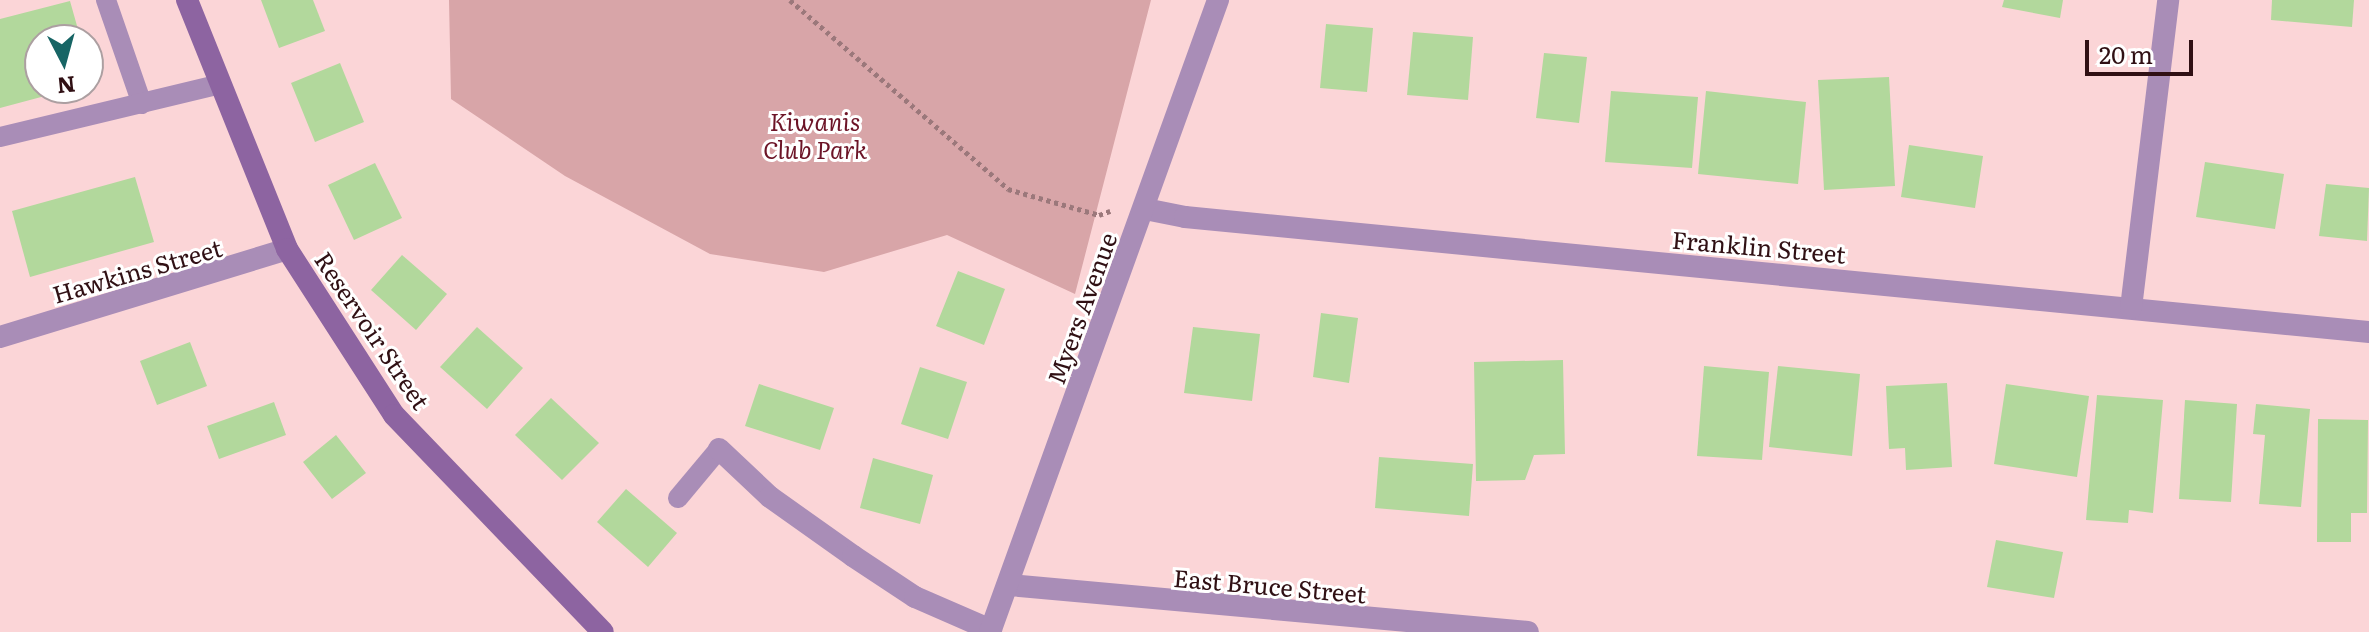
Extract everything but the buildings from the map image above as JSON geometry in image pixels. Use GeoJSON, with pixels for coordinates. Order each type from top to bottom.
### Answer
{"type":"FeatureCollection","features":[{"type":"Feature","properties":{"kind":"main road","name":"Reservoir Street"},"geometry":{"type":"LineString","coordinates":[[187,0],[287,249],[394,415],[603,632]]}},
{"type":"Feature","properties":{"kind":"street","name":"Myers Avenue"},"geometry":{"type":"LineString","coordinates":[[991,631],[1218,0]]}},
{"type":"Feature","properties":{"kind":"street"},"geometry":{"type":"LineString","coordinates":[[2131,308],[2168,0]]}},
{"type":"Feature","properties":{"kind":"street","name":"Franklin Street"},"geometry":{"type":"LineString","coordinates":[[1147,203],[1201,219],[2369,332]]}},
{"type":"Feature","properties":{"kind":"street","name":"Hawkins Street"},"geometry":{"type":"LineString","coordinates":[[0,337],[287,249]]}},
{"type":"Feature","properties":{"kind":"street"},"geometry":{"type":"LineString","coordinates":[[719,449],[770,497],[853,556],[915,597],[991,631]]}},
{"type":"Feature","properties":{"kind":"street","name":"East Bruce Street"},"geometry":{"type":"LineString","coordinates":[[1009,585],[1106,598],[1528,632]]}},
{"type":"Feature","properties":{"kind":"lane"},"geometry":{"type":"LineString","coordinates":[[106,0],[142,104]]}},
{"type":"Feature","properties":{"kind":"lane"},"geometry":{"type":"LineString","coordinates":[[0,137],[221,84]]}},
{"type":"Feature","properties":{"kind":"lane"},"geometry":{"type":"LineString","coordinates":[[678,498],[719,449]]}},
{"type":"Feature","properties":{"kind":"path"},"geometry":{"type":"LineString","coordinates":[[790,0],[1008,189],[1099,215],[1147,203]]}},
{"type":"Feature","properties":{"kind":"green space","name":"Kiwanis Club Park"},"geometry":{"type":"Polygon","coordinates":[[[449,0],[1151,0],[1075,294],[947,235],[824,272],[710,254],[565,176],[451,99],[449,0]]]}}]}
